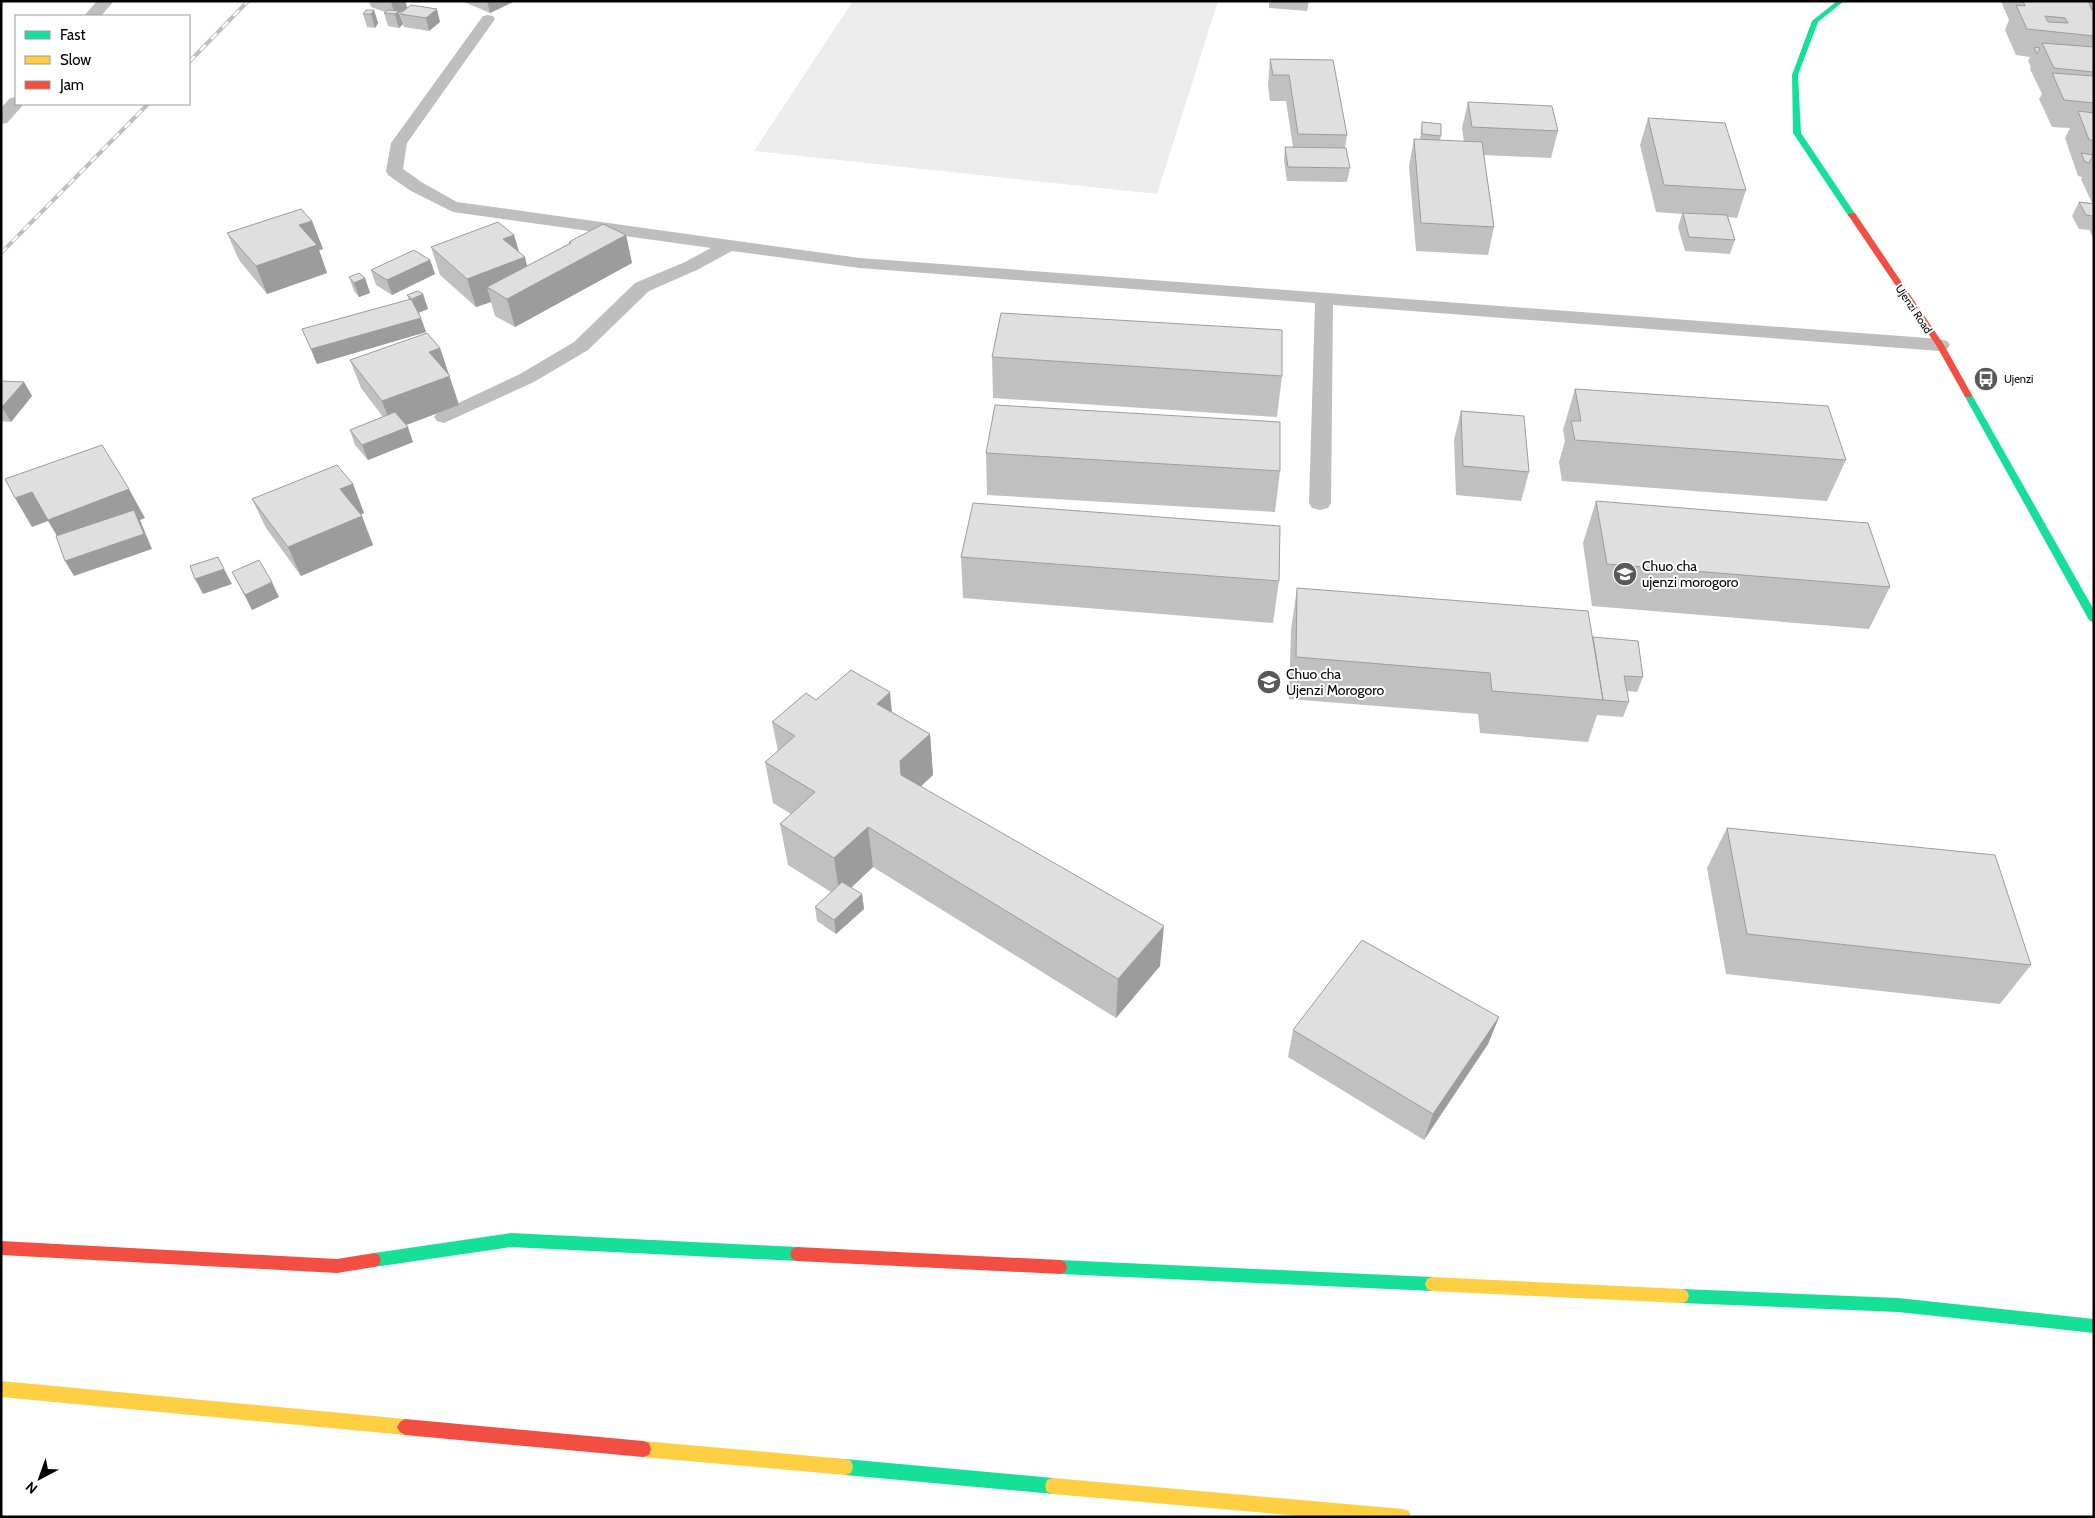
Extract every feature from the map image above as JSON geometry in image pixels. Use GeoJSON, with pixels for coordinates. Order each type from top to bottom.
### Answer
{"type":"FeatureCollection","features":[{"type":"Feature","properties":{"kind":"street"},"geometry":{"type":"LineString","coordinates":[[93,15],[106,1]]}},
{"type":"Feature","properties":{"kind":"street","name":"Ujenzi Road"},"geometry":{"type":"LineString","coordinates":[[1841,1],[1815,21],[1795,74],[1797,133],[1940,345],[2094,620]]}},
{"type":"Feature","properties":{"kind":"street"},"geometry":{"type":"LineString","coordinates":[[1,119],[15,103]]}},
{"type":"Feature","properties":{"kind":"street"},"geometry":{"type":"LineString","coordinates":[[1,1248],[337,1266],[511,1240],[1898,1305],[2094,1326]]}},
{"type":"Feature","properties":{"kind":"street"},"geometry":{"type":"LineString","coordinates":[[1,1389],[157,1405],[1403,1517]]}},
{"type":"Feature","properties":{"kind":"lane"},"geometry":{"type":"LineString","coordinates":[[488,19],[399,143],[394,171],[417,188],[453,207],[860,263],[1940,345]]}},
{"type":"Feature","properties":{"kind":"lane"},"geometry":{"type":"LineString","coordinates":[[444,417],[527,378],[581,346],[642,287],[691,266],[727,246]]}},
{"type":"Feature","properties":{"kind":"lane"},"geometry":{"type":"LineString","coordinates":[[1320,503],[1324,298]]}},
{"type":"Feature","properties":{"kind":"shaded area"},"geometry":{"type":"Polygon","coordinates":[[[853,1],[1218,1],[1157,194],[754,151],[853,1]]]}},
{"type":"Feature","properties":{"kind":"building"},"geometry":{"type":"Polygon","coordinates":[[[2023,1],[2088,1],[2092,10],[2094,10],[2094,36],[2027,29],[2016,5],[2025,6],[2023,1]],[[2045,16],[2048,22],[2068,23],[2065,18],[2045,16]]]}},
{"type":"Feature","properties":{"kind":"building"},"geometry":{"type":"Polygon","coordinates":[[[411,5],[437,9],[426,18],[400,14],[411,5]]]}},
{"type":"Feature","properties":{"kind":"building"},"geometry":{"type":"Polygon","coordinates":[[[366,10],[374,10],[371,14],[363,14],[366,10]]]}},
{"type":"Feature","properties":{"kind":"building"},"geometry":{"type":"Polygon","coordinates":[[[388,10],[399,11],[395,14],[384,13],[388,10]]]}},
{"type":"Feature","properties":{"kind":"building"},"geometry":{"type":"Polygon","coordinates":[[[2042,43],[2094,47],[2094,72],[2054,68],[2042,43]]]}},
{"type":"Feature","properties":{"kind":"building"},"geometry":{"type":"Polygon","coordinates":[[[2034,47],[2040,48],[2037,54],[2034,47]]]}},
{"type":"Feature","properties":{"kind":"building"},"geometry":{"type":"Polygon","coordinates":[[[1270,59],[1333,60],[1347,135],[1298,134],[1289,75],[1273,75],[1270,59]]]}},
{"type":"Feature","properties":{"kind":"building"},"geometry":{"type":"Polygon","coordinates":[[[2052,73],[2094,76],[2094,103],[2064,100],[2052,73]]]}},
{"type":"Feature","properties":{"kind":"building"},"geometry":{"type":"Polygon","coordinates":[[[1468,102],[1552,106],[1558,131],[1472,127],[1468,102]]]}},
{"type":"Feature","properties":{"kind":"building"},"geometry":{"type":"Polygon","coordinates":[[[2078,111],[2094,113],[2094,140],[2089,140],[2078,111]]]}},
{"type":"Feature","properties":{"kind":"building"},"geometry":{"type":"Polygon","coordinates":[[[1648,118],[1725,123],[1746,190],[1664,185],[1648,118]]]}},
{"type":"Feature","properties":{"kind":"building"},"geometry":{"type":"Polygon","coordinates":[[[1422,122],[1441,124],[1441,136],[1422,134],[1422,122]]]}},
{"type":"Feature","properties":{"kind":"building"},"geometry":{"type":"Polygon","coordinates":[[[1414,139],[1482,142],[1494,227],[1421,223],[1414,139]]]}},
{"type":"Feature","properties":{"kind":"building"},"geometry":{"type":"Polygon","coordinates":[[[1285,147],[1346,148],[1350,168],[1288,167],[1285,147]]]}},
{"type":"Feature","properties":{"kind":"building"},"geometry":{"type":"Polygon","coordinates":[[[2081,153],[2093,155],[2089,163],[2085,162],[2081,153]]]}},
{"type":"Feature","properties":{"kind":"building"},"geometry":{"type":"Polygon","coordinates":[[[2079,202],[2094,204],[2094,216],[2086,215],[2079,202]]]}},
{"type":"Feature","properties":{"kind":"building"},"geometry":{"type":"Polygon","coordinates":[[[301,209],[312,221],[299,225],[317,245],[256,266],[227,233],[301,209]]]}},
{"type":"Feature","properties":{"kind":"building"},"geometry":{"type":"Polygon","coordinates":[[[1683,213],[1727,215],[1735,240],[1689,237],[1683,213]]]}},
{"type":"Feature","properties":{"kind":"building"},"geometry":{"type":"Polygon","coordinates":[[[498,222],[514,235],[503,239],[525,257],[467,279],[431,247],[498,222]]]}},
{"type":"Feature","properties":{"kind":"building"},"geometry":{"type":"Polygon","coordinates":[[[603,224],[626,235],[507,299],[487,287],[571,243],[569,242],[603,224]]]}},
{"type":"Feature","properties":{"kind":"building"},"geometry":{"type":"Polygon","coordinates":[[[414,250],[430,260],[387,280],[371,270],[414,250]]]}},
{"type":"Feature","properties":{"kind":"building"},"geometry":{"type":"Polygon","coordinates":[[[359,273],[365,278],[354,283],[349,277],[359,273]]]}},
{"type":"Feature","properties":{"kind":"building"},"geometry":{"type":"Polygon","coordinates":[[[418,291],[423,294],[412,299],[407,295],[418,291]]]}},
{"type":"Feature","properties":{"kind":"building"},"geometry":{"type":"Polygon","coordinates":[[[411,299],[421,318],[311,349],[302,329],[411,299]]]}},
{"type":"Feature","properties":{"kind":"building"},"geometry":{"type":"Polygon","coordinates":[[[1001,313],[1282,330],[1282,376],[992,357],[1001,313]]]}},
{"type":"Feature","properties":{"kind":"building"},"geometry":{"type":"Polygon","coordinates":[[[427,333],[440,348],[429,352],[450,376],[382,401],[350,360],[427,333]]]}},
{"type":"Feature","properties":{"kind":"building"},"geometry":{"type":"Polygon","coordinates":[[[1,381],[24,382],[2,407],[1,407],[1,381]]]}},
{"type":"Feature","properties":{"kind":"building"},"geometry":{"type":"Polygon","coordinates":[[[1575,389],[1828,406],[1846,460],[1575,440],[1571,421],[1581,421],[1575,389]]]}},
{"type":"Feature","properties":{"kind":"building"},"geometry":{"type":"Polygon","coordinates":[[[995,405],[1280,422],[1280,471],[986,453],[995,405]]]}},
{"type":"Feature","properties":{"kind":"building"},"geometry":{"type":"Polygon","coordinates":[[[1461,411],[1524,416],[1529,472],[1463,466],[1461,411]]]}},
{"type":"Feature","properties":{"kind":"building"},"geometry":{"type":"Polygon","coordinates":[[[395,412],[408,427],[362,445],[350,430],[395,412]]]}},
{"type":"Feature","properties":{"kind":"building"},"geometry":{"type":"Polygon","coordinates":[[[102,445],[129,489],[48,520],[32,492],[15,498],[5,479],[102,445]]]}},
{"type":"Feature","properties":{"kind":"building"},"geometry":{"type":"Polygon","coordinates":[[[337,465],[353,484],[340,489],[362,516],[288,547],[252,499],[337,465]]]}},
{"type":"Feature","properties":{"kind":"building"},"geometry":{"type":"Polygon","coordinates":[[[1596,501],[1868,523],[1890,587],[1607,564],[1596,501]]]}},
{"type":"Feature","properties":{"kind":"building"},"geometry":{"type":"Polygon","coordinates":[[[973,503],[1280,526],[1279,581],[961,557],[973,503]]]}},
{"type":"Feature","properties":{"kind":"building"},"geometry":{"type":"Polygon","coordinates":[[[134,510],[144,534],[65,561],[56,536],[134,510]]]}},
{"type":"Feature","properties":{"kind":"building"},"geometry":{"type":"Polygon","coordinates":[[[218,557],[224,569],[195,579],[190,566],[218,557]]]}},
{"type":"Feature","properties":{"kind":"building"},"geometry":{"type":"Polygon","coordinates":[[[259,560],[272,582],[245,595],[232,572],[259,560]]]}},
{"type":"Feature","properties":{"kind":"building"},"geometry":{"type":"Polygon","coordinates":[[[1297,588],[1588,611],[1603,700],[1492,691],[1490,673],[1296,657],[1297,588]]]}},
{"type":"Feature","properties":{"kind":"building"},"geometry":{"type":"Polygon","coordinates":[[[1593,637],[1638,641],[1643,677],[1624,676],[1629,702],[1603,700],[1593,637]]]}},
{"type":"Feature","properties":{"kind":"building"},"geometry":{"type":"Polygon","coordinates":[[[851,670],[890,692],[877,704],[930,734],[900,761],[901,775],[1164,926],[1118,979],[868,827],[834,858],[780,824],[815,792],[765,762],[795,736],[772,722],[806,693],[816,700],[851,670]]]}},
{"type":"Feature","properties":{"kind":"building"},"geometry":{"type":"Polygon","coordinates":[[[1727,828],[1995,855],[2031,965],[1747,934],[1727,828]]]}},
{"type":"Feature","properties":{"kind":"building"},"geometry":{"type":"Polygon","coordinates":[[[842,882],[862,894],[834,920],[815,907],[842,882]]]}},
{"type":"Feature","properties":{"kind":"building"},"geometry":{"type":"Polygon","coordinates":[[[1362,940],[1499,1017],[1433,1114],[1293,1030],[1362,940]]]}},
{"type":"Feature","properties":{"kind":"railway"},"geometry":{"type":"LineString","coordinates":[[190,61],[248,1]]}},
{"type":"Feature","properties":{"kind":"railway"},"geometry":{"type":"LineString","coordinates":[[1,253],[147,105]]}},
{"type":"Feature","properties":{"kind":"traffic: fast"},"geometry":{"type":"LineString","coordinates":[[1841,1],[1815,21],[1795,75],[1797,133],[1852,215]]}},
{"type":"Feature","properties":{"kind":"traffic: fast"},"geometry":{"type":"LineString","coordinates":[[1968,395],[2094,620]]}},
{"type":"Feature","properties":{"kind":"traffic: fast"},"geometry":{"type":"LineString","coordinates":[[374,1260],[511,1240],[797,1254]]}},
{"type":"Feature","properties":{"kind":"traffic: fast"},"geometry":{"type":"LineString","coordinates":[[1060,1267],[1432,1284]]}},
{"type":"Feature","properties":{"kind":"traffic: fast"},"geometry":{"type":"LineString","coordinates":[[1682,1296],[1898,1305],[2094,1326]]}},
{"type":"Feature","properties":{"kind":"traffic: fast"},"geometry":{"type":"LineString","coordinates":[[845,1467],[1053,1486]]}},
{"type":"Feature","properties":{"kind":"traffic: slow"},"geometry":{"type":"LineString","coordinates":[[1432,1284],[1682,1296]]}},
{"type":"Feature","properties":{"kind":"traffic: slow"},"geometry":{"type":"LineString","coordinates":[[1,1389],[405,1427]]}},
{"type":"Feature","properties":{"kind":"traffic: slow"},"geometry":{"type":"LineString","coordinates":[[643,1449],[845,1467]]}},
{"type":"Feature","properties":{"kind":"traffic: slow"},"geometry":{"type":"LineString","coordinates":[[1053,1486],[1403,1517]]}},
{"type":"Feature","properties":{"kind":"traffic: jam"},"geometry":{"type":"LineString","coordinates":[[1852,215],[1940,345],[1968,395]]}},
{"type":"Feature","properties":{"kind":"traffic: jam"},"geometry":{"type":"LineString","coordinates":[[1,1248],[337,1266],[374,1260]]}},
{"type":"Feature","properties":{"kind":"traffic: jam"},"geometry":{"type":"LineString","coordinates":[[797,1254],[1060,1267]]}},
{"type":"Feature","properties":{"kind":"traffic: jam"},"geometry":{"type":"LineString","coordinates":[[405,1427],[643,1449]]}},
{"type":"Feature","properties":{"kind":"place","name":"Ujenzi"},"geometry":{"type":"Point","coordinates":[1986,379]}},
{"type":"Feature","properties":{"kind":"place","name":"Chuo cha ujenzi morogoro"},"geometry":{"type":"Point","coordinates":[1625,574]}},
{"type":"Feature","properties":{"kind":"place","name":"Chuo cha Ujenzi Morogoro"},"geometry":{"type":"Point","coordinates":[1269,682]}}]}
